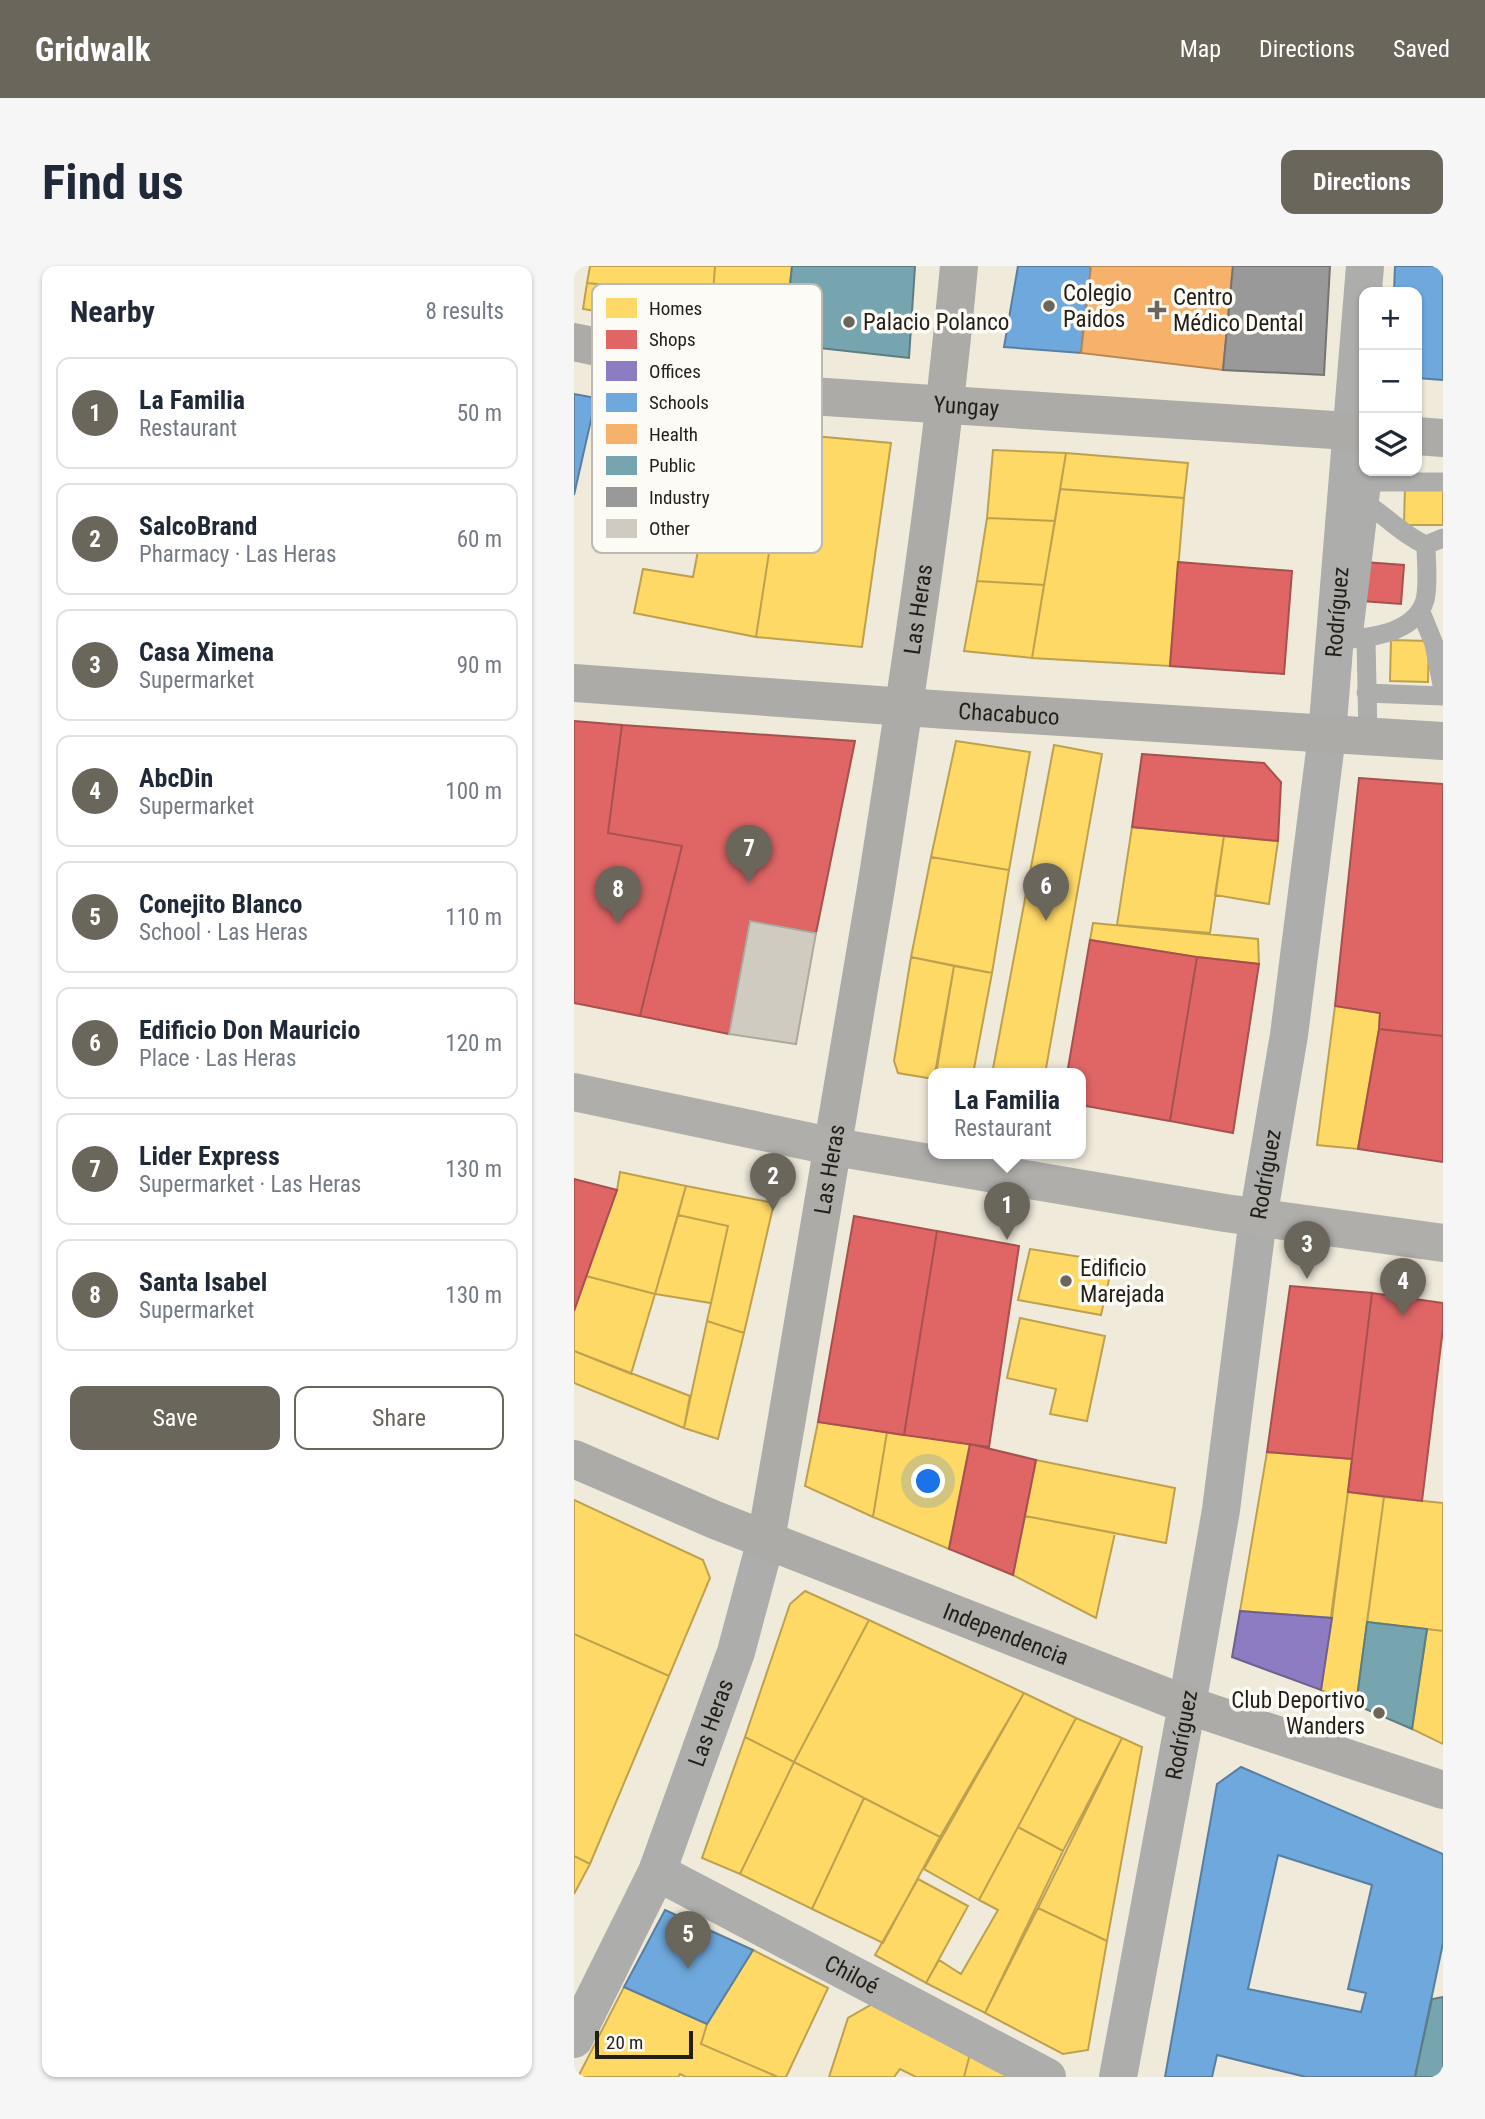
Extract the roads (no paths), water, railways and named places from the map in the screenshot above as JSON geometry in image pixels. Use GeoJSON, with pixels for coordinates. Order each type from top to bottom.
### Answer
{"type":"FeatureCollection","features":[{"type":"Feature","properties":{"kind":"main road"},"geometry":{"type":"LineString","coordinates":[[574,1091],[835,1147],[1258,1217],[1443,1243]]}},
{"type":"Feature","properties":{"kind":"street","name":"Las Heras"},"geometry":{"type":"LineString","coordinates":[[574,2039],[657,1872],[736,1652],[766,1540],[835,1147],[905,705],[946,404],[959,266]]}},
{"type":"Feature","properties":{"kind":"street","name":"Rodríguez"},"geometry":{"type":"LineString","coordinates":[[1118,2077],[1220,1510],[1258,1217],[1289,1035],[1327,735],[1351,639],[1365,488],[1358,432],[1365,266]]}},
{"type":"Feature","properties":{"kind":"street","name":"Yungay"},"geometry":{"type":"LineString","coordinates":[[574,342],[592,346]]}},
{"type":"Feature","properties":{"kind":"street","name":"Yungay"},"geometry":{"type":"LineString","coordinates":[[822,397],[1358,432]]}},
{"type":"Feature","properties":{"kind":"street"},"geometry":{"type":"LineString","coordinates":[[1422,436],[1443,438]]}},
{"type":"Feature","properties":{"kind":"street","name":"Chacabuco"},"geometry":{"type":"LineString","coordinates":[[574,683],[1443,741]]}},
{"type":"Feature","properties":{"kind":"street","name":"Independencia"},"geometry":{"type":"LineString","coordinates":[[574,1459],[766,1540],[1187,1705],[1443,1790]]}},
{"type":"Feature","properties":{"kind":"street","name":"Chiloé"},"geometry":{"type":"LineString","coordinates":[[657,1872],[1047,2077]]}},
{"type":"Feature","properties":{"kind":"lane"},"geometry":{"type":"LineString","coordinates":[[1365,488],[1443,482]]}},
{"type":"Feature","properties":{"kind":"lane"},"geometry":{"type":"LineString","coordinates":[[1365,488],[1411,538],[1435,542],[1426,598],[1420,612],[1396,630],[1351,639],[1366,693],[1368,737]]}},
{"type":"Feature","properties":{"kind":"lane"},"geometry":{"type":"LineString","coordinates":[[1420,612],[1434,644],[1443,690]]}},
{"type":"Feature","properties":{"kind":"lane"},"geometry":{"type":"LineString","coordinates":[[1366,693],[1443,696]]}},
{"type":"Feature","properties":{"kind":"place","name":"Colegio Paidos"},"geometry":{"type":"Point","coordinates":[1049,306]}},
{"type":"Feature","properties":{"kind":"place","name":"Centro Médico Dental"},"geometry":{"type":"Point","coordinates":[1157,310]}},
{"type":"Feature","properties":{"kind":"place","name":"Palacio Polanco"},"geometry":{"type":"Point","coordinates":[849,322]}},
{"type":"Feature","properties":{"kind":"place","name":"Lider Express"},"geometry":{"type":"Point","coordinates":[749,883]}},
{"type":"Feature","properties":{"kind":"place","name":"Edificio Don Mauricio"},"geometry":{"type":"Point","coordinates":[1046,921]}},
{"type":"Feature","properties":{"kind":"place","name":"Santa Isabel"},"geometry":{"type":"Point","coordinates":[618,924]}},
{"type":"Feature","properties":{"kind":"place","name":"SalcoBrand"},"geometry":{"type":"Point","coordinates":[773,1211]}},
{"type":"Feature","properties":{"kind":"place","name":"La Familia"},"geometry":{"type":"Point","coordinates":[1007,1240]}},
{"type":"Feature","properties":{"kind":"place","name":"Casa Ximena"},"geometry":{"type":"Point","coordinates":[1307,1279]}},
{"type":"Feature","properties":{"kind":"place","name":"Edificio Marejada"},"geometry":{"type":"Point","coordinates":[1066,1281]}},
{"type":"Feature","properties":{"kind":"place","name":"AbcDin"},"geometry":{"type":"Point","coordinates":[1403,1316]}},
{"type":"Feature","properties":{"kind":"place","name":"Club Deportivo Wanders"},"geometry":{"type":"Point","coordinates":[1379,1713]}},
{"type":"Feature","properties":{"kind":"place","name":"Conejito Blanco"},"geometry":{"type":"Point","coordinates":[688,1969]}}]}
